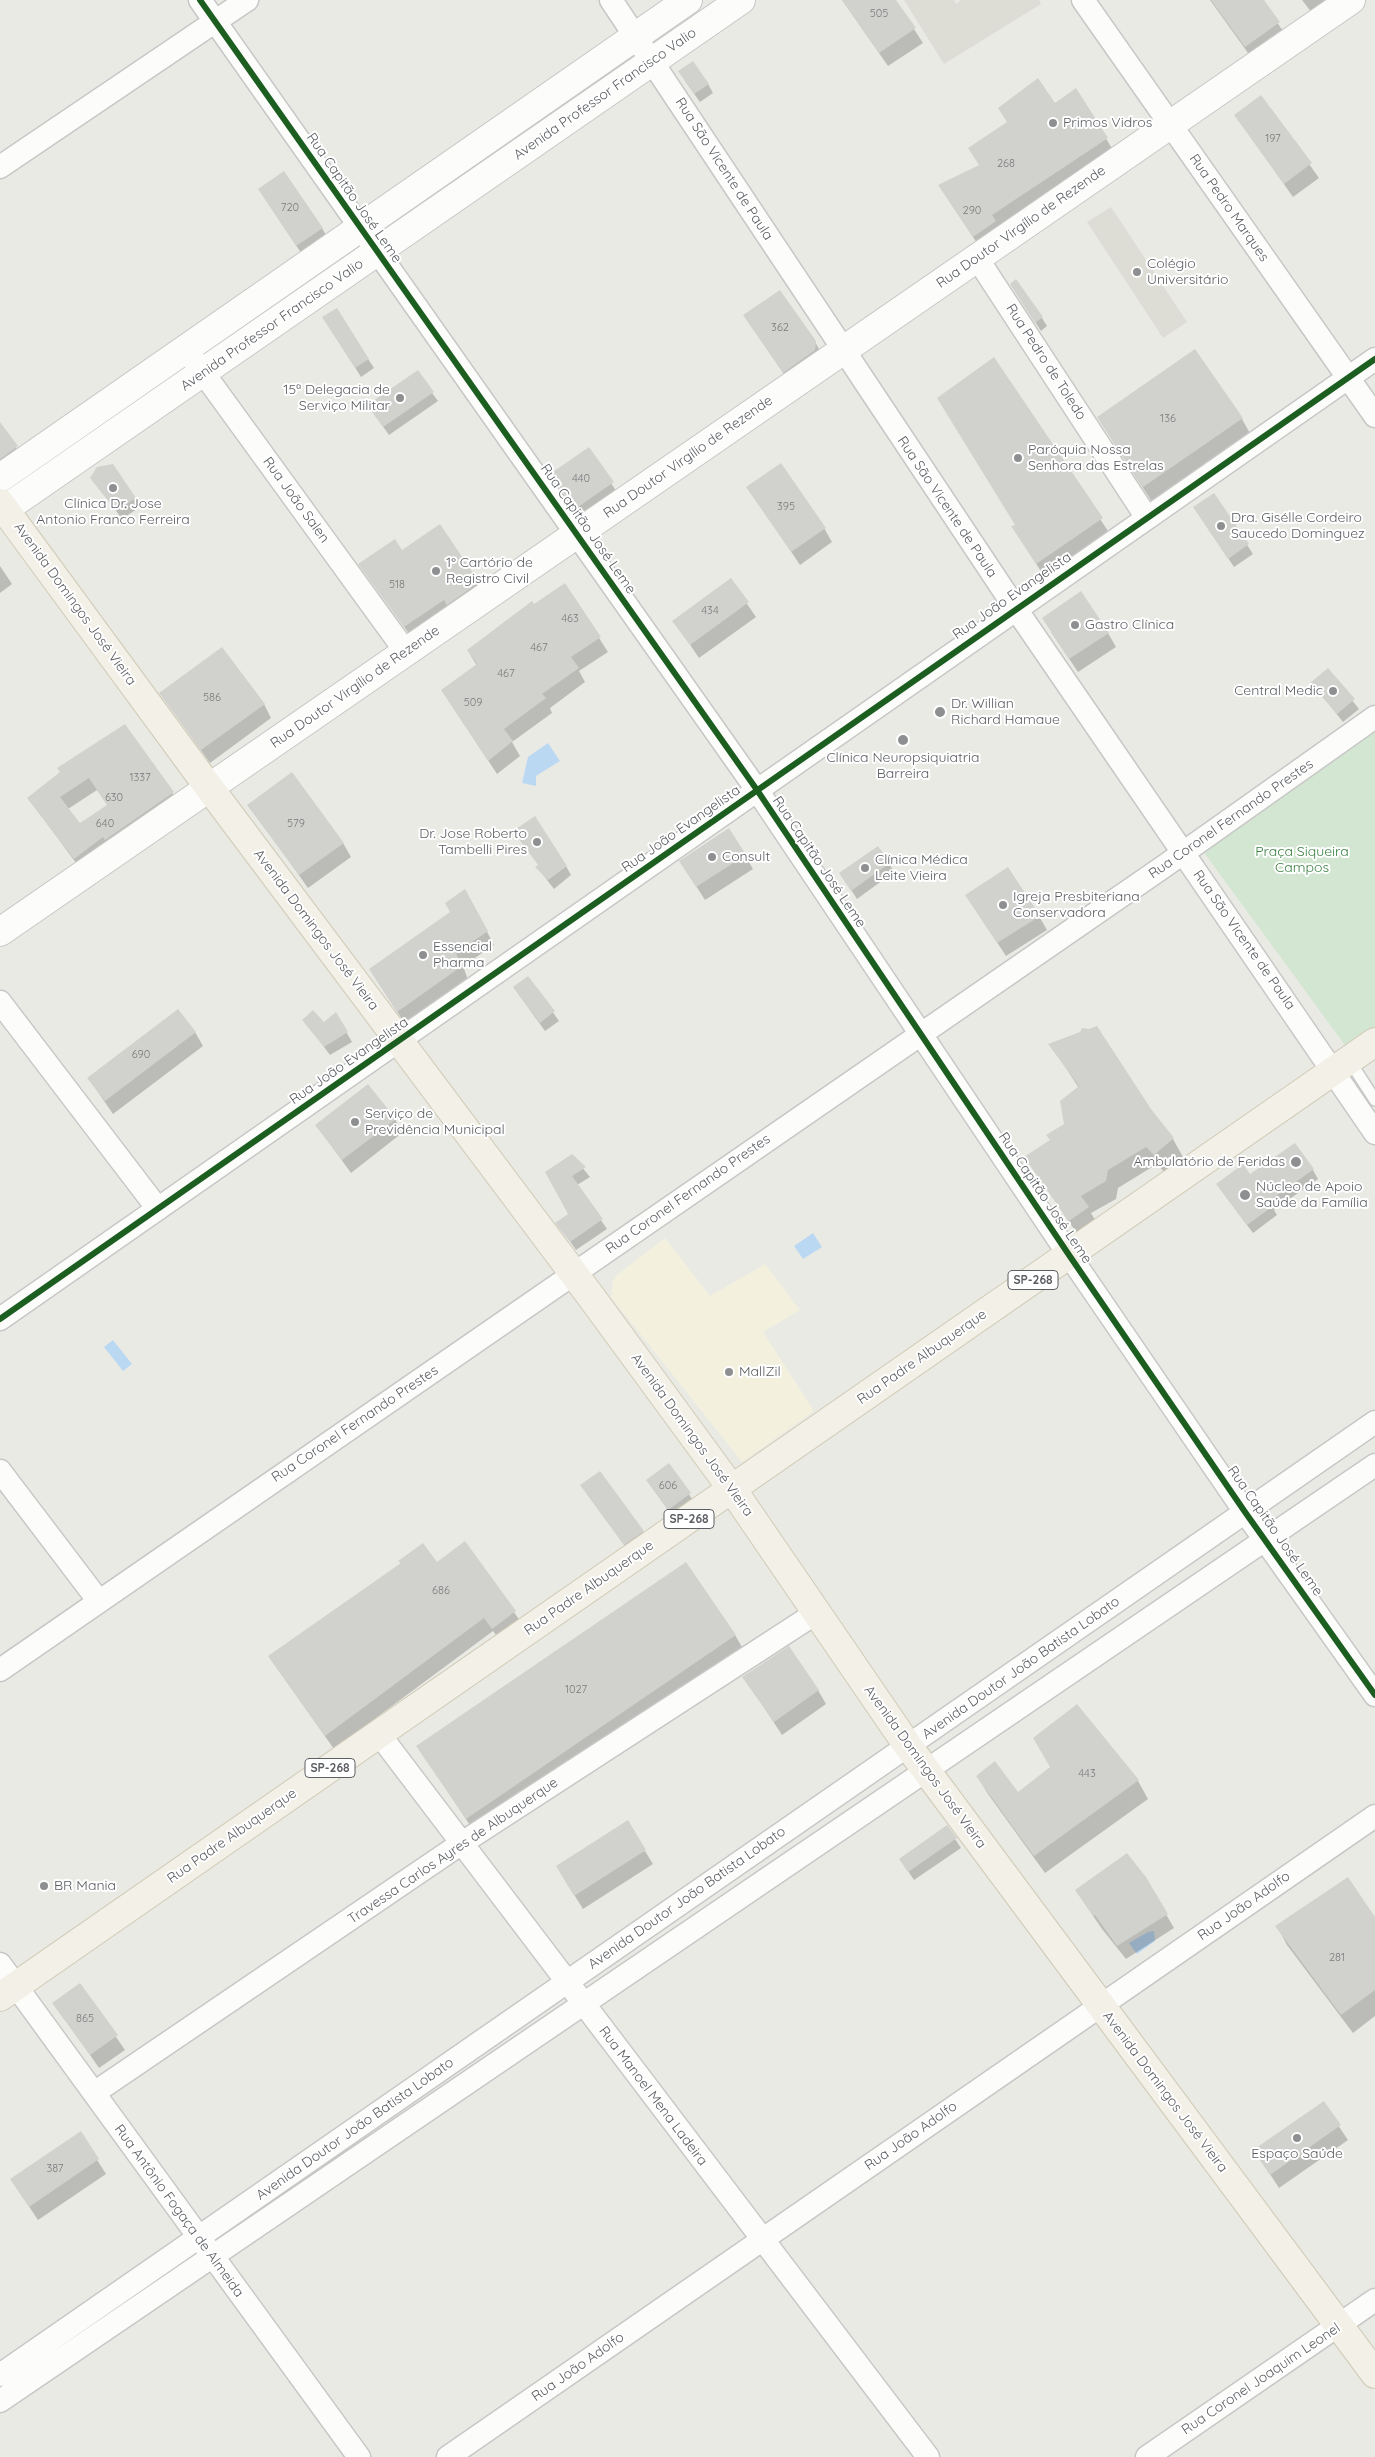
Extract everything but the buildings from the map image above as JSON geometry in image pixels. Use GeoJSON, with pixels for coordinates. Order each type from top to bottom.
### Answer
{"type":"FeatureCollection","features":[{"type":"Feature","properties":{"kind":"main road","name":"Avenida Professor Francisco Valio"},"geometry":{"type":"LineString","coordinates":[[0,478],[688,0]]}},
{"type":"Feature","properties":{"kind":"main road","name":"Avenida Professor Francisco Valio"},"geometry":{"type":"LineString","coordinates":[[2,508],[203,372],[741,0]]}},
{"type":"Feature","properties":{"kind":"main road","name":"Rua Doutor Virgílio de Rezende"},"geometry":{"type":"LineString","coordinates":[[0,932],[1351,0]]}},
{"type":"Feature","properties":{"kind":"main road"},"geometry":{"type":"LineString","coordinates":[[543,101],[561,125]]}},
{"type":"Feature","properties":{"kind":"main road"},"geometry":{"type":"LineString","coordinates":[[480,144],[498,168]]}},
{"type":"Feature","properties":{"kind":"main road","name":"Avenida Domingos José Vieira"},"geometry":{"type":"LineString","coordinates":[[2,508],[209,788],[574,1274],[732,1489],[926,1771],[1375,2374]]}},
{"type":"Feature","properties":{"kind":"main road","name":"Rua Padre Albuquerque"},"geometry":{"type":"LineString","coordinates":[[8,1992],[1354,1057]]}},
{"type":"Feature","properties":{"kind":"street","name":"Rua Capitão José Leme"},"geometry":{"type":"LineString","coordinates":[[200,0],[757,790],[1069,1256],[1245,1512],[1375,1695]]}},
{"type":"Feature","properties":{"kind":"street"},"geometry":{"type":"LineString","coordinates":[[0,167],[246,0]]}},
{"type":"Feature","properties":{"kind":"street","name":"Rua São Vicente de Paula"},"geometry":{"type":"LineString","coordinates":[[611,0],[1016,609],[1183,852],[1354,1057],[1375,1132]]}},
{"type":"Feature","properties":{"kind":"street","name":"Rua Pedro Marques"},"geometry":{"type":"LineString","coordinates":[[1083,0],[1375,416]]}},
{"type":"Feature","properties":{"kind":"street","name":"Rua Pedro de Toledo"},"geometry":{"type":"LineString","coordinates":[[977,258],[1147,518]]}},
{"type":"Feature","properties":{"kind":"street","name":"Rua João Salen"},"geometry":{"type":"LineString","coordinates":[[186,349],[406,652]]}},
{"type":"Feature","properties":{"kind":"street","name":"Rua João Evangelista"},"geometry":{"type":"LineString","coordinates":[[0,1318],[1375,358]]}},
{"type":"Feature","properties":{"kind":"street","name":"Rua Coronel Fernando Prestes"},"geometry":{"type":"LineString","coordinates":[[0,1670],[98,1600],[574,1274],[1375,717]]}},
{"type":"Feature","properties":{"kind":"street"},"geometry":{"type":"LineString","coordinates":[[0,1002],[158,1209]]}},
{"type":"Feature","properties":{"kind":"street","name":"Avenida Doutor João Batista Lobato"},"geometry":{"type":"LineString","coordinates":[[0,2374],[1375,1422]]}},
{"type":"Feature","properties":{"kind":"street","name":"Avenida Doutor João Batista Lobato"},"geometry":{"type":"LineString","coordinates":[[0,2401],[1375,1465]]}},
{"type":"Feature","properties":{"kind":"street"},"geometry":{"type":"LineString","coordinates":[[0,1471],[98,1600]]}},
{"type":"Feature","properties":{"kind":"street","name":"Travessa Carlos Ayres de Albuquerque"},"geometry":{"type":"LineString","coordinates":[[94,2093],[462,1844],[816,1613]]}},
{"type":"Feature","properties":{"kind":"street","name":"Rua Manoel Mena Ladeira"},"geometry":{"type":"LineString","coordinates":[[379,1734],[928,2457]]}},
{"type":"Feature","properties":{"kind":"street","name":"Rua João Adolfo"},"geometry":{"type":"LineString","coordinates":[[448,2457],[1375,1816]]}},
{"type":"Feature","properties":{"kind":"street","name":"Rua Antônio Fogaça de Almeida"},"geometry":{"type":"LineString","coordinates":[[0,1964],[8,1992],[94,2093],[359,2457]]}},
{"type":"Feature","properties":{"kind":"street","name":"Rua Coronel Joaquim Leonel"},"geometry":{"type":"LineString","coordinates":[[1147,2457],[1375,2300]]}},
{"type":"Feature","properties":{"kind":"lane"},"geometry":{"type":"LineString","coordinates":[[1354,1057],[1375,1100]]}},
{"type":"Feature","properties":{"kind":"shaded area"},"geometry":{"type":"Polygon","coordinates":[[[904,0],[954,0],[956,4],[961,0],[1039,0],[1041,4],[944,64],[904,0]]]}},
{"type":"Feature","properties":{"kind":"shaded area","name":"Colégio Universitário"},"geometry":{"type":"Polygon","coordinates":[[[1111,207],[1187,322],[1163,338],[1087,222],[1111,207]]]}},
{"type":"Feature","properties":{"kind":"shaded area","name":"MallZil"},"geometry":{"type":"Polygon","coordinates":[[[665,1238],[710,1296],[765,1264],[800,1310],[763,1332],[814,1411],[742,1462],[611,1297],[613,1281],[617,1275],[665,1238]]]}},
{"type":"Feature","properties":{"kind":"green space","name":"Praça Siqueira Campos"},"geometry":{"type":"Polygon","coordinates":[[[1375,722],[1375,1029],[1347,1048],[1197,843],[1375,722]]]}},
{"type":"Feature","properties":{"kind":"water"},"geometry":{"type":"Polygon","coordinates":[[[548,743],[560,761],[536,776],[536,786],[522,783],[528,757],[548,743]]]}},
{"type":"Feature","properties":{"kind":"water"},"geometry":{"type":"Polygon","coordinates":[[[813,1233],[822,1247],[803,1259],[794,1246],[813,1233]]]}},
{"type":"Feature","properties":{"kind":"water"},"geometry":{"type":"Polygon","coordinates":[[[113,1340],[132,1364],[123,1371],[104,1347],[113,1340]]]}},
{"type":"Feature","properties":{"kind":"water"},"geometry":{"type":"Polygon","coordinates":[[[1154,1931],[1155,1941],[1137,1954],[1129,1943],[1148,1932],[1154,1931]]]}},
{"type":"Feature","properties":{"kind":"cycle path"},"geometry":{"type":"LineString","coordinates":[[200,0],[757,790],[1069,1255],[1245,1512],[1375,1695]]}},
{"type":"Feature","properties":{"kind":"cycle path"},"geometry":{"type":"LineString","coordinates":[[0,1319],[1375,359]]}},
{"type":"Feature","properties":{"kind":"place","name":"Primos Vidros"},"geometry":{"type":"Point","coordinates":[1053,123]}},
{"type":"Feature","properties":{"kind":"place","name":"Colégio Universitário"},"geometry":{"type":"Point","coordinates":[1137,272]}},
{"type":"Feature","properties":{"kind":"place","name":"15ª Delegacia de Serviço Militar"},"geometry":{"type":"Point","coordinates":[400,398]}},
{"type":"Feature","properties":{"kind":"place","name":"Paróquia Nossa Senhora das Estrelas"},"geometry":{"type":"Point","coordinates":[1018,458]}},
{"type":"Feature","properties":{"kind":"place","name":"Clínica Dr. Jose Antonio Franco Ferreira"},"geometry":{"type":"Point","coordinates":[113,488]}},
{"type":"Feature","properties":{"kind":"place","name":"Dra. Gisélle Cordeiro Saucedo Dominguez"},"geometry":{"type":"Point","coordinates":[1221,526]}},
{"type":"Feature","properties":{"kind":"place","name":"1° Cartório de Registro Civil"},"geometry":{"type":"Point","coordinates":[436,571]}},
{"type":"Feature","properties":{"kind":"place","name":"Gastro Clínica"},"geometry":{"type":"Point","coordinates":[1075,625]}},
{"type":"Feature","properties":{"kind":"place","name":"Central Medic"},"geometry":{"type":"Point","coordinates":[1333,691]}},
{"type":"Feature","properties":{"kind":"place","name":"Dr. Willian Richard Hamaue"},"geometry":{"type":"Point","coordinates":[940,712]}},
{"type":"Feature","properties":{"kind":"place","name":"Clínica Neuropsiquiatria Barreira"},"geometry":{"type":"Point","coordinates":[903,740]}},
{"type":"Feature","properties":{"kind":"place","name":"Dr. Jose Roberto Tambelli Pires"},"geometry":{"type":"Point","coordinates":[537,842]}},
{"type":"Feature","properties":{"kind":"place","name":"Consult"},"geometry":{"type":"Point","coordinates":[712,857]}},
{"type":"Feature","properties":{"kind":"place","name":"Clínica Médica Leite Vieira"},"geometry":{"type":"Point","coordinates":[865,868]}},
{"type":"Feature","properties":{"kind":"place","name":"Igreja Presbiteriana Conservadora"},"geometry":{"type":"Point","coordinates":[1003,905]}},
{"type":"Feature","properties":{"kind":"place","name":"Essencial Pharma"},"geometry":{"type":"Point","coordinates":[423,955]}},
{"type":"Feature","properties":{"kind":"place","name":"Serviço de Previdência Municipal"},"geometry":{"type":"Point","coordinates":[355,1122]}},
{"type":"Feature","properties":{"kind":"place","name":"Ambulatório de Feridas"},"geometry":{"type":"Point","coordinates":[1296,1162]}},
{"type":"Feature","properties":{"kind":"place","name":"Núcleo de Apoio Saúde da Família"},"geometry":{"type":"Point","coordinates":[1245,1195]}},
{"type":"Feature","properties":{"kind":"place","name":"MallZil"},"geometry":{"type":"Point","coordinates":[729,1372]}},
{"type":"Feature","properties":{"kind":"place","name":"BR Mania"},"geometry":{"type":"Point","coordinates":[44,1886]}},
{"type":"Feature","properties":{"kind":"place","name":"Espaço Saúde"},"geometry":{"type":"Point","coordinates":[1297,2138]}}]}
